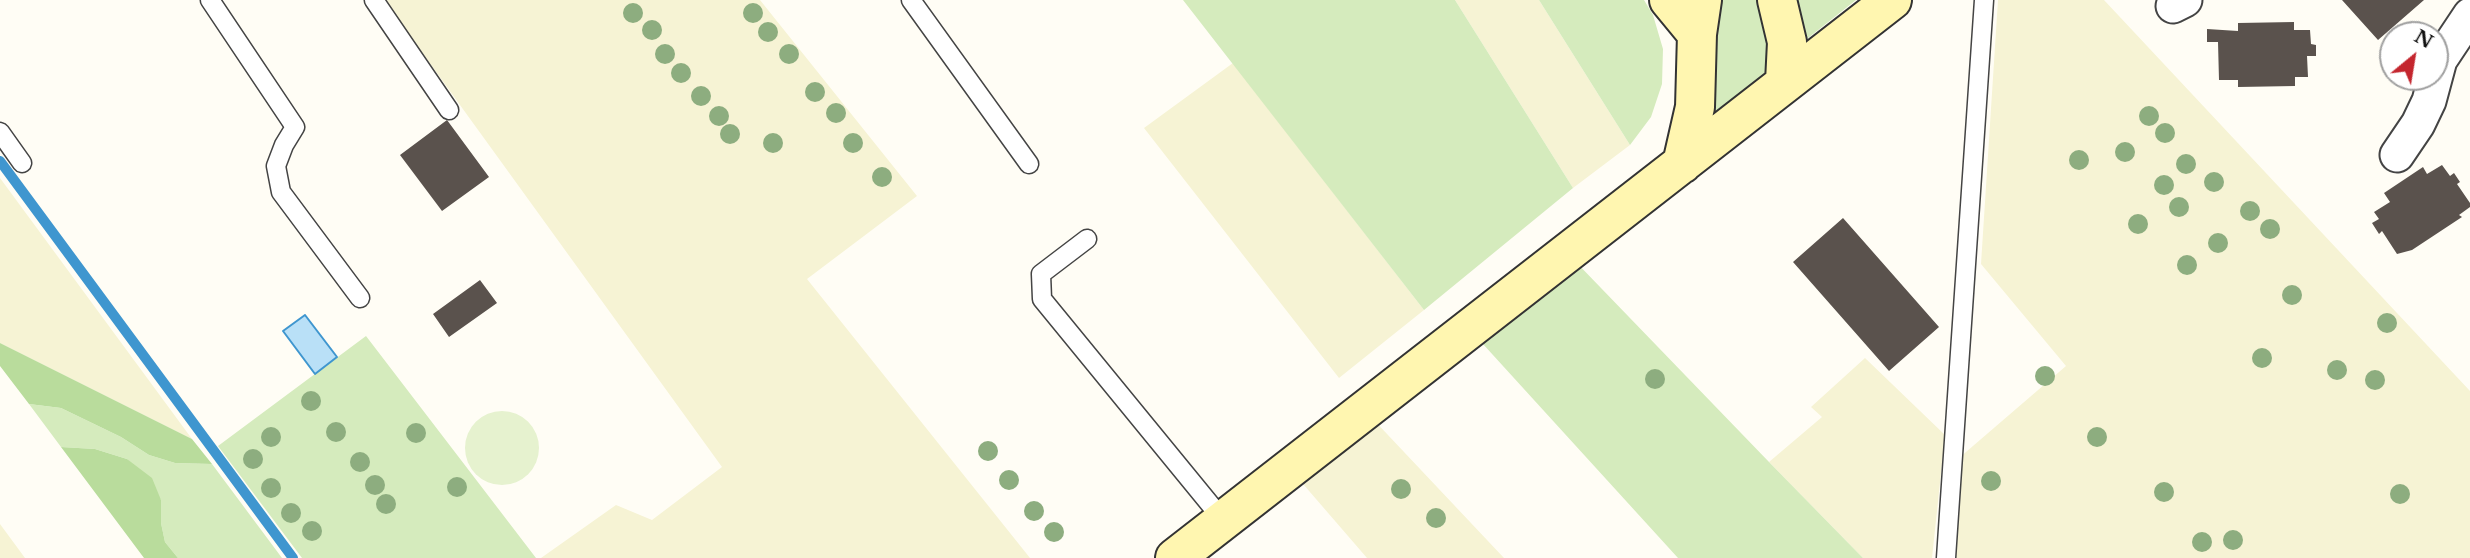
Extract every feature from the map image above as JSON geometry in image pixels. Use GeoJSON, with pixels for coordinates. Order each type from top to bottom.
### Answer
{"type":"FeatureCollection","features":[{"type":"Feature","properties":{"kind":"street"},"geometry":{"type":"LineString","coordinates":[[1669,0],[1699,17],[1695,107],[1682,164]]}},
{"type":"Feature","properties":{"kind":"street"},"geometry":{"type":"LineString","coordinates":[[1777,0],[1787,42],[1785,82]]}},
{"type":"Feature","properties":{"kind":"street"},"geometry":{"type":"LineString","coordinates":[[1175,558],[1892,0]]}},
{"type":"Feature","properties":{"kind":"street"},"geometry":{"type":"LineString","coordinates":[[2397,155],[2418,124],[2429,101],[2440,60],[2470,15]]}},
{"type":"Feature","properties":{"kind":"lane"},"geometry":{"type":"LineString","coordinates":[[210,0],[295,127],[276,166],[281,192],[360,298]]}},
{"type":"Feature","properties":{"kind":"lane"},"geometry":{"type":"LineString","coordinates":[[374,0],[449,110]]}},
{"type":"Feature","properties":{"kind":"lane"},"geometry":{"type":"LineString","coordinates":[[911,0],[1029,164]]}},
{"type":"Feature","properties":{"kind":"lane"},"geometry":{"type":"LineString","coordinates":[[1946,558],[1984,0]]}},
{"type":"Feature","properties":{"kind":"lane"},"geometry":{"type":"LineString","coordinates":[[0,132],[22,163]]}},
{"type":"Feature","properties":{"kind":"lane"},"geometry":{"type":"LineString","coordinates":[[1087,239],[1041,274],[1042,299],[1223,520]]}},
{"type":"Feature","properties":{"kind":"shaded area"},"geometry":{"type":"Polygon","coordinates":[[[384,0],[760,0],[917,196],[807,279],[1030,558],[541,558],[616,505],[652,520],[722,467],[384,0]]]}},
{"type":"Feature","properties":{"kind":"shaded area"},"geometry":{"type":"Polygon","coordinates":[[[1455,0],[1539,0],[1630,145],[1573,188],[1455,0]]]}},
{"type":"Feature","properties":{"kind":"shaded area"},"geometry":{"type":"Polygon","coordinates":[[[1998,0],[2104,0],[2470,391],[2470,558],[1953,558],[1959,458],[2066,366],[1981,264],[1998,0]]]}},
{"type":"Feature","properties":{"kind":"shaded area"},"geometry":{"type":"Polygon","coordinates":[[[1233,63],[1424,310],[1339,378],[1144,128],[1233,63]]]}},
{"type":"Feature","properties":{"kind":"shaded area"},"geometry":{"type":"Polygon","coordinates":[[[0,178],[192,439],[0,343],[0,178]]]}},
{"type":"Feature","properties":{"kind":"shaded area"},"geometry":{"type":"Polygon","coordinates":[[[1865,358],[1945,435],[1932,558],[1863,558],[1769,462],[1822,417],[1811,407],[1865,358]]]}},
{"type":"Feature","properties":{"kind":"shaded area"},"geometry":{"type":"Polygon","coordinates":[[[1371,417],[1504,558],[1367,558],[1297,477],[1371,417]]]}},
{"type":"Feature","properties":{"kind":"shaded area"},"geometry":{"type":"Polygon","coordinates":[[[0,524],[25,558],[0,558],[0,524]]]}},
{"type":"Feature","properties":{"kind":"green space"},"geometry":{"type":"Polygon","coordinates":[[[1183,0],[1455,0],[1573,188],[1424,310],[1183,0]]]}},
{"type":"Feature","properties":{"kind":"green space"},"geometry":{"type":"Polygon","coordinates":[[[1539,0],[1644,0],[1653,15],[1663,49],[1662,84],[1651,117],[1630,145],[1539,0]]]}},
{"type":"Feature","properties":{"kind":"green space"},"geometry":{"type":"Polygon","coordinates":[[[1720,0],[1758,0],[1767,17],[1771,43],[1766,80],[1714,122],[1713,44],[1720,0]]]}},
{"type":"Feature","properties":{"kind":"green space"},"geometry":{"type":"Polygon","coordinates":[[[1788,0],[1856,0],[1803,42],[1788,0]]]}},
{"type":"Feature","properties":{"kind":"green space"},"geometry":{"type":"Polygon","coordinates":[[[1573,259],[1863,558],[1678,558],[1472,332],[1573,259]]]}},
{"type":"Feature","properties":{"kind":"green space"},"geometry":{"type":"Polygon","coordinates":[[[366,336],[536,558],[302,558],[218,446],[366,336]]]}},
{"type":"Feature","properties":{"kind":"green space"},"geometry":{"type":"Polygon","coordinates":[[[0,343],[192,439],[212,464],[175,463],[149,455],[121,437],[61,408],[29,404],[0,366],[0,343]]]}},
{"type":"Feature","properties":{"kind":"green space"},"geometry":{"type":"Polygon","coordinates":[[[29,404],[61,408],[121,437],[149,455],[175,463],[212,464],[282,558],[178,558],[165,542],[161,523],[161,500],[127,459],[95,449],[61,447],[29,404]]]}},
{"type":"Feature","properties":{"kind":"green space"},"geometry":{"type":"Polygon","coordinates":[[[502,411],[523,417],[533,427],[539,448],[533,469],[523,479],[502,485],[481,479],[471,469],[465,448],[471,427],[481,417],[502,411]]]}},
{"type":"Feature","properties":{"kind":"green space"},"geometry":{"type":"Polygon","coordinates":[[[61,447],[95,449],[127,459],[152,478],[161,500],[161,523],[165,542],[178,558],[144,558],[61,447]]]}},
{"type":"Feature","properties":{"kind":"water"},"geometry":{"type":"Polygon","coordinates":[[[305,315],[337,357],[315,374],[283,331],[305,315]]]}},
{"type":"Feature","properties":{"kind":"building"},"geometry":{"type":"Polygon","coordinates":[[[2342,0],[2424,0],[2400,21],[2379,21],[2378,40],[2342,0]]]}},
{"type":"Feature","properties":{"kind":"building"},"geometry":{"type":"Polygon","coordinates":[[[2294,22],[2294,30],[2310,30],[2311,44],[2316,45],[2316,56],[2307,56],[2308,77],[2295,77],[2295,86],[2238,87],[2238,80],[2219,80],[2218,42],[2207,42],[2207,29],[2238,31],[2238,23],[2294,22]]]}},
{"type":"Feature","properties":{"kind":"building"},"geometry":{"type":"Polygon","coordinates":[[[447,120],[489,177],[442,211],[400,155],[447,120]]]}},
{"type":"Feature","properties":{"kind":"building"},"geometry":{"type":"Polygon","coordinates":[[[2442,165],[2450,176],[2454,173],[2460,182],[2457,184],[2470,207],[2459,215],[2462,217],[2412,250],[2397,254],[2382,231],[2379,234],[2372,223],[2379,219],[2374,212],[2390,202],[2384,193],[2423,167],[2427,174],[2442,165]]]}},
{"type":"Feature","properties":{"kind":"building"},"geometry":{"type":"Polygon","coordinates":[[[1843,218],[1939,327],[1889,371],[1793,262],[1843,218]]]}},
{"type":"Feature","properties":{"kind":"building"},"geometry":{"type":"Polygon","coordinates":[[[480,280],[497,303],[449,337],[433,314],[480,280]]]}},
{"type":"Feature","properties":{"kind":"waterway"},"geometry":{"type":"LineString","coordinates":[[0,161],[293,558]]}}]}
